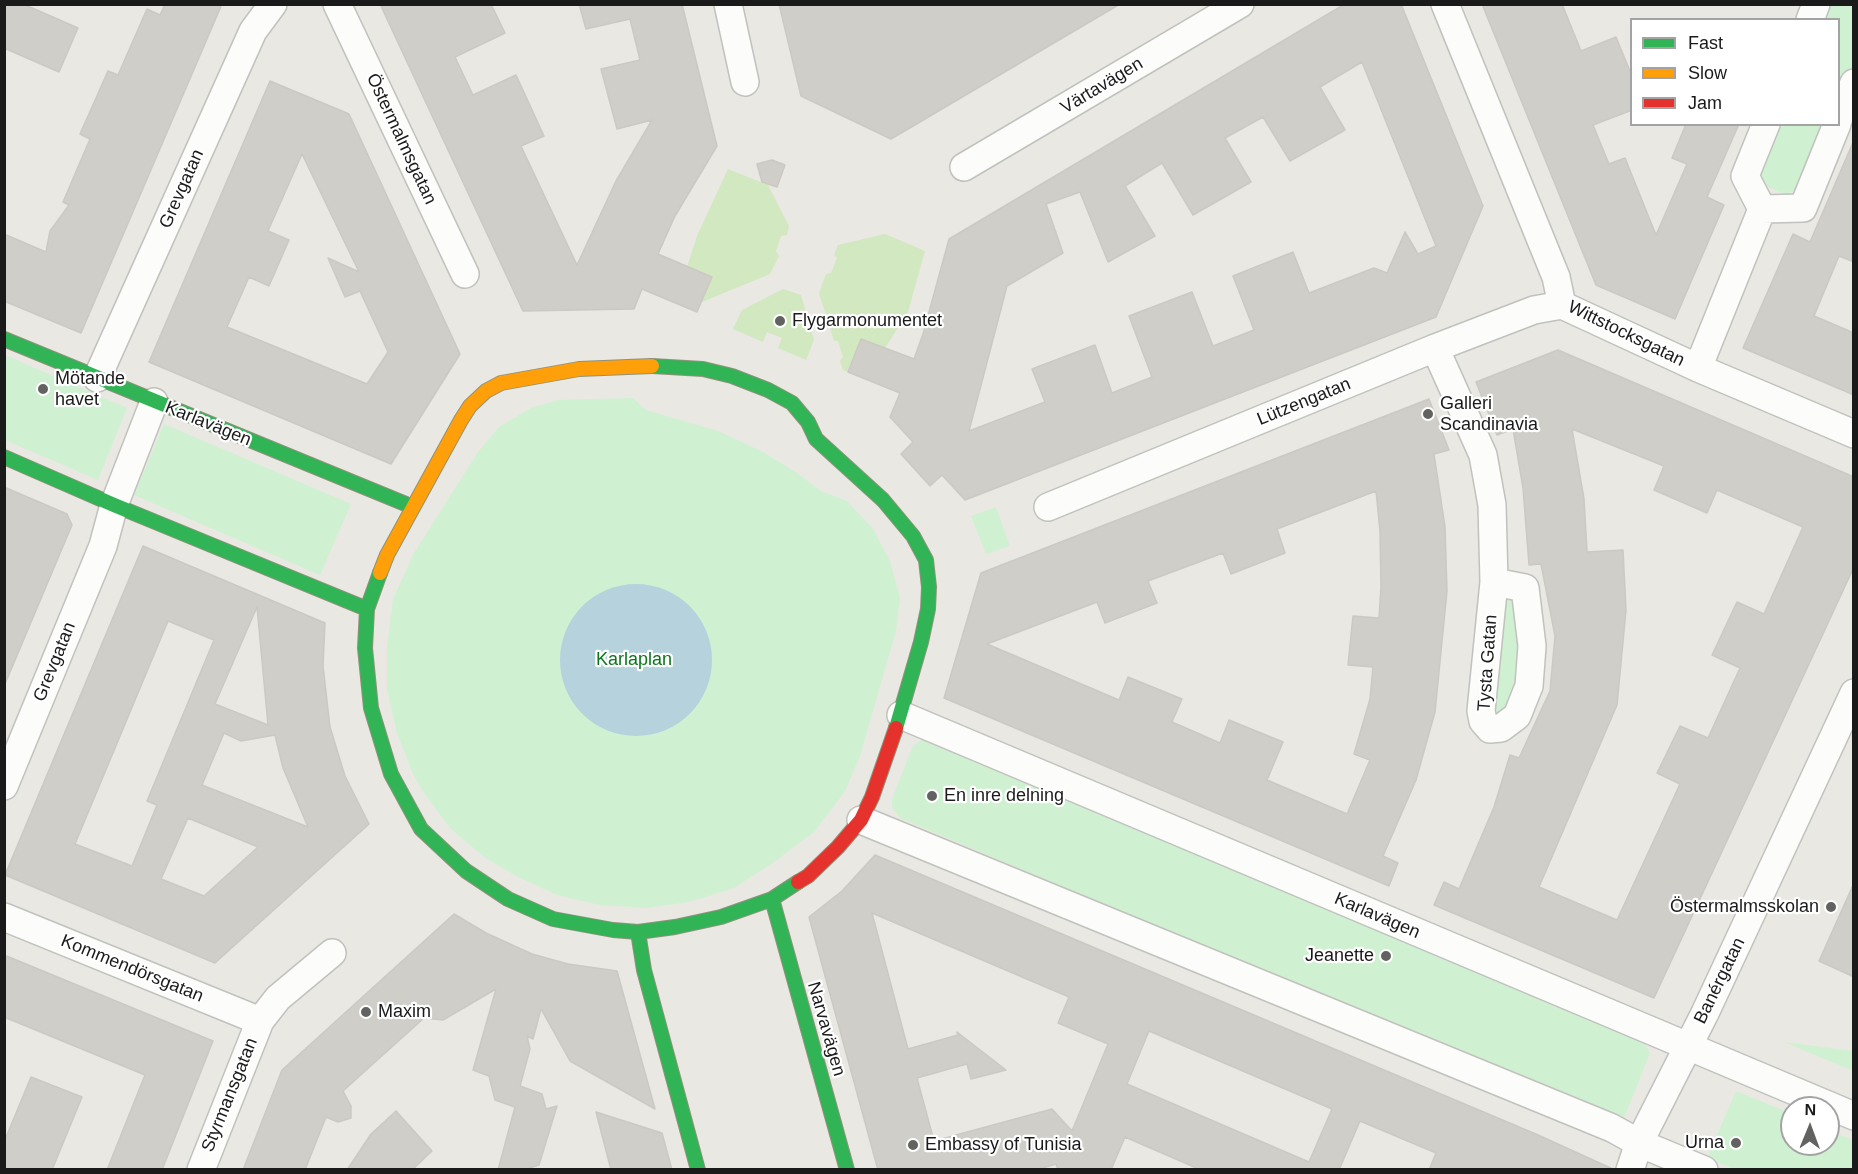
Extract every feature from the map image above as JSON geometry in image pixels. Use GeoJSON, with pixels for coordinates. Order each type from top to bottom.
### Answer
{"type":"FeatureCollection","features":[{"type":"Feature","properties":{"kind":"street","name":"Grevgatan"},"geometry":{"type":"LineString","coordinates":[[97,378],[253,31],[273,4]]}},
{"type":"Feature","properties":{"kind":"street","name":"Östermalmsgatan"},"geometry":{"type":"LineString","coordinates":[[337,4],[465,274]]}},
{"type":"Feature","properties":{"kind":"street"},"geometry":{"type":"LineString","coordinates":[[728,4],[745,82]]}},
{"type":"Feature","properties":{"kind":"street","name":"Värtavägen"},"geometry":{"type":"LineString","coordinates":[[964,167],[1240,4]]}},
{"type":"Feature","properties":{"kind":"street","name":"Wittstocksgatan"},"geometry":{"type":"LineString","coordinates":[[1445,4],[1556,277],[1562,305],[1698,368],[1854,434]]}},
{"type":"Feature","properties":{"kind":"street"},"geometry":{"type":"LineString","coordinates":[[1840,118],[1854,83]]}},
{"type":"Feature","properties":{"kind":"street"},"geometry":{"type":"LineString","coordinates":[[1698,368],[1762,208],[1745,176],[1765,126]]}},
{"type":"Feature","properties":{"kind":"street"},"geometry":{"type":"LineString","coordinates":[[1762,208],[1803,208],[1835,126]]}},
{"type":"Feature","properties":{"kind":"street","name":"Lützengatan"},"geometry":{"type":"LineString","coordinates":[[1048,507],[1435,348],[1534,310],[1562,305]]}},
{"type":"Feature","properties":{"kind":"street","name":"Karlavägen"},"geometry":{"type":"LineString","coordinates":[[4,339],[413,507]]}},
{"type":"Feature","properties":{"kind":"street","name":"Tysta Gatan"},"geometry":{"type":"LineString","coordinates":[[1435,348],[1483,454],[1492,505],[1494,582],[1481,711],[1483,721],[1490,729],[1501,728],[1517,716],[1530,686],[1532,646],[1525,588],[1494,582]]}},
{"type":"Feature","properties":{"kind":"street"},"geometry":{"type":"LineString","coordinates":[[652,366],[703,369],[732,376],[768,390],[792,403],[808,422],[816,439],[883,500],[913,536],[926,560],[929,587],[928,609],[901,715],[872,797],[861,820],[838,847],[808,876],[772,899],[721,917],[638,932],[613,930],[553,918],[508,899],[466,871],[421,830],[391,774],[371,708],[365,648],[367,609],[387,555],[413,507],[460,420],[470,406],[501,383],[579,369],[652,366]]}},
{"type":"Feature","properties":{"kind":"street","name":"Grevgatan"},"geometry":{"type":"LineString","coordinates":[[4,786],[102,546],[114,505],[154,402]]}},
{"type":"Feature","properties":{"kind":"street"},"geometry":{"type":"LineString","coordinates":[[4,458],[367,609]]}},
{"type":"Feature","properties":{"kind":"street","name":"Banérgatan"},"geometry":{"type":"LineString","coordinates":[[1630,1170],[1639,1143],[1705,1013],[1854,693]]}},
{"type":"Feature","properties":{"kind":"street","name":"Karlavägen"},"geometry":{"type":"LineString","coordinates":[[901,715],[1854,1116]]}},
{"type":"Feature","properties":{"kind":"street"},"geometry":{"type":"LineString","coordinates":[[861,820],[1600,1123],[1639,1143],[1704,1170]]}},
{"type":"Feature","properties":{"kind":"street","name":"Narvavägen"},"geometry":{"type":"LineString","coordinates":[[772,899],[847,1170]]}},
{"type":"Feature","properties":{"kind":"street","name":"Kommendörsgatan"},"geometry":{"type":"LineString","coordinates":[[4,917],[260,1021]]}},
{"type":"Feature","properties":{"kind":"street"},"geometry":{"type":"LineString","coordinates":[[638,932],[644,970],[698,1170]]}},
{"type":"Feature","properties":{"kind":"street"},"geometry":{"type":"LineString","coordinates":[[260,1021],[278,998],[332,953]]}},
{"type":"Feature","properties":{"kind":"street","name":"Styrmansgatan"},"geometry":{"type":"LineString","coordinates":[[201,1170],[260,1021]]}},
{"type":"Feature","properties":{"kind":"green space"},"geometry":{"type":"Polygon","coordinates":[[[1823,5],[1853,5],[1853,69],[1840,102],[1840,18],[1817,18],[1823,5]]]}},
{"type":"Feature","properties":{"kind":"green space"},"geometry":{"type":"Polygon","coordinates":[[[1771,126],[1829,126],[1801,189],[1794,190],[1787,195],[1757,182],[1771,126]]]}},
{"type":"Feature","properties":{"kind":"green space"},"geometry":{"type":"Polygon","coordinates":[[[728,169],[768,185],[789,226],[787,235],[781,236],[776,251],[779,256],[770,274],[702,302],[712,277],[687,267],[697,236],[728,169]]]}},
{"type":"Feature","properties":{"kind":"green space"},"geometry":{"type":"Polygon","coordinates":[[[885,234],[925,251],[908,312],[885,348],[861,339],[848,372],[843,370],[840,361],[843,357],[838,341],[834,341],[819,293],[826,274],[831,273],[837,258],[834,255],[838,245],[885,234]]]}},
{"type":"Feature","properties":{"kind":"green space"},"geometry":{"type":"Polygon","coordinates":[[[783,289],[801,295],[814,340],[806,360],[778,348],[782,338],[767,332],[763,342],[733,329],[742,310],[783,289]]]}},
{"type":"Feature","properties":{"kind":"green space"},"geometry":{"type":"Polygon","coordinates":[[[5,355],[127,408],[98,480],[5,440],[5,355]]]}},
{"type":"Feature","properties":{"kind":"green space","name":"Karlaplan"},"geometry":{"type":"Polygon","coordinates":[[[633,398],[646,410],[718,431],[763,452],[821,491],[847,501],[873,529],[890,561],[900,598],[896,631],[860,756],[845,791],[814,832],[734,888],[689,902],[646,908],[600,905],[557,895],[518,877],[484,857],[450,828],[413,774],[397,733],[387,689],[387,646],[393,599],[414,553],[478,452],[499,427],[531,408],[558,400],[633,398]]]}},
{"type":"Feature","properties":{"kind":"green space"},"geometry":{"type":"Polygon","coordinates":[[[164,424],[351,504],[320,575],[134,495],[164,424]]]}},
{"type":"Feature","properties":{"kind":"green space"},"geometry":{"type":"Polygon","coordinates":[[[996,507],[1010,546],[986,554],[971,516],[996,507]]]}},
{"type":"Feature","properties":{"kind":"green space"},"geometry":{"type":"Polygon","coordinates":[[[1510,598],[1519,600],[1521,687],[1503,717],[1495,717],[1490,709],[1501,606],[1510,598]]]}},
{"type":"Feature","properties":{"kind":"green space"},"geometry":{"type":"Polygon","coordinates":[[[923,739],[1644,1043],[1650,1053],[1624,1118],[1613,1120],[900,818],[892,807],[892,799],[913,746],[923,739]]]}},
{"type":"Feature","properties":{"kind":"green space"},"geometry":{"type":"Polygon","coordinates":[[[1784,1042],[1853,1051],[1853,1071],[1784,1042]]]}},
{"type":"Feature","properties":{"kind":"green space"},"geometry":{"type":"Polygon","coordinates":[[[1736,1091],[1780,1109],[1780,1156],[1840,1156],[1840,1135],[1853,1140],[1853,1169],[1735,1169],[1707,1158],[1736,1091]]]}},
{"type":"Feature","properties":{"kind":"water"},"geometry":{"type":"Polygon","coordinates":[[[636,584],[651,585],[665,590],[690,606],[706,631],[711,645],[711,675],[706,689],[690,714],[665,730],[651,735],[636,736],[621,735],[607,730],[582,714],[566,689],[561,675],[560,660],[561,645],[566,631],[582,606],[607,590],[621,585],[636,584]]]}},
{"type":"Feature","properties":{"kind":"building"},"geometry":{"type":"Polygon","coordinates":[[[4,4],[23,4],[78,28],[59,72],[4,48],[4,4]]]}},
{"type":"Feature","properties":{"kind":"building"},"geometry":{"type":"Polygon","coordinates":[[[165,4],[222,4],[81,333],[4,301],[4,234],[46,252],[50,231],[69,205],[63,202],[90,139],[80,134],[108,71],[118,75],[147,9],[160,15],[165,4]]]}},
{"type":"Feature","properties":{"kind":"building"},"geometry":{"type":"Polygon","coordinates":[[[380,4],[491,4],[505,33],[455,57],[473,95],[516,75],[544,136],[521,146],[577,265],[616,181],[652,120],[617,129],[601,69],[640,60],[630,19],[586,29],[579,4],[682,4],[717,146],[675,216],[658,254],[712,277],[697,312],[642,289],[634,309],[523,311],[380,4]]]}},
{"type":"Feature","properties":{"kind":"building"},"geometry":{"type":"Polygon","coordinates":[[[779,4],[1120,4],[891,139],[801,96],[779,4]]]}},
{"type":"Feature","properties":{"kind":"building"},"geometry":{"type":"Polygon","coordinates":[[[1345,4],[1401,4],[1483,206],[1436,317],[965,500],[942,475],[930,486],[901,454],[913,442],[890,417],[900,393],[848,372],[861,339],[914,359],[949,239],[1345,4]],[[1362,62],[1320,87],[1345,130],[1290,161],[1263,117],[1225,138],[1251,182],[1193,215],[1162,163],[1125,186],[1155,236],[1108,262],[1080,192],[1046,204],[1063,253],[1007,286],[969,431],[1045,402],[1032,369],[1095,345],[1112,393],[1152,377],[1129,316],[1192,292],[1213,346],[1254,330],[1233,276],[1293,252],[1309,293],[1374,268],[1387,273],[1405,232],[1418,254],[1436,246],[1362,62]]]}},
{"type":"Feature","properties":{"kind":"building"},"geometry":{"type":"Polygon","coordinates":[[[1482,4],[1562,4],[1581,51],[1616,37],[1630,71],[1630,111],[1593,125],[1609,164],[1625,158],[1656,235],[1687,164],[1672,158],[1685,126],[1738,126],[1707,197],[1724,205],[1675,319],[1596,285],[1482,4]]]}},
{"type":"Feature","properties":{"kind":"building"},"geometry":{"type":"Polygon","coordinates":[[[270,81],[349,114],[460,354],[391,464],[149,362],[270,81]],[[302,154],[268,231],[289,240],[269,286],[249,277],[227,327],[367,384],[388,352],[360,291],[345,297],[328,258],[359,272],[302,154]]]}},
{"type":"Feature","properties":{"kind":"building"},"geometry":{"type":"Polygon","coordinates":[[[1854,140],[1854,262],[1839,256],[1814,316],[1854,333],[1854,395],[1743,348],[1793,234],[1810,242],[1854,140]]]}},
{"type":"Feature","properties":{"kind":"building"},"geometry":{"type":"Polygon","coordinates":[[[772,160],[785,165],[777,187],[762,182],[757,164],[772,160]]]}},
{"type":"Feature","properties":{"kind":"building"},"geometry":{"type":"Polygon","coordinates":[[[1558,350],[1854,477],[1854,567],[1654,998],[1434,905],[1444,882],[1459,889],[1494,807],[1510,755],[1519,758],[1550,691],[1555,636],[1541,564],[1529,565],[1523,488],[1513,429],[1497,435],[1476,382],[1558,350]],[[1572,429],[1584,499],[1587,552],[1623,550],[1626,610],[1617,705],[1539,887],[1617,920],[1680,784],[1657,773],[1680,726],[1708,738],[1740,668],[1712,655],[1737,602],[1764,614],[1803,527],[1717,490],[1707,513],[1654,490],[1664,466],[1572,429]]]}},
{"type":"Feature","properties":{"kind":"building"},"geometry":{"type":"Polygon","coordinates":[[[1429,399],[1449,450],[1434,454],[1445,527],[1447,591],[1435,712],[1416,780],[1383,856],[1398,863],[1389,886],[944,698],[981,573],[1429,399]],[[1376,491],[1277,529],[1285,553],[1231,574],[1223,553],[1148,581],[1157,603],[1105,623],[1097,602],[987,644],[1119,700],[1128,677],[1182,699],[1172,722],[1220,743],[1229,720],[1283,742],[1267,780],[1347,814],[1370,760],[1354,754],[1370,699],[1373,667],[1348,665],[1353,616],[1379,618],[1380,531],[1376,491]]]}},
{"type":"Feature","properties":{"kind":"building"},"geometry":{"type":"Polygon","coordinates":[[[4,487],[67,514],[72,525],[5,684],[4,487]]]}},
{"type":"Feature","properties":{"kind":"building"},"geometry":{"type":"Polygon","coordinates":[[[143,546],[325,623],[323,666],[330,727],[345,776],[369,824],[215,963],[5,875],[143,546]],[[257,607],[215,704],[268,725],[257,607]],[[168,621],[75,844],[132,866],[157,805],[147,801],[214,640],[168,621]],[[224,733],[202,785],[308,827],[283,768],[275,735],[241,741],[224,733]],[[188,818],[161,879],[204,896],[258,847],[188,818]]]}},
{"type":"Feature","properties":{"kind":"building"},"geometry":{"type":"Polygon","coordinates":[[[875,855],[1538,1135],[1615,1170],[1429,1170],[1436,1153],[1360,1121],[1339,1170],[1201,1170],[1125,1137],[1111,1170],[1058,1170],[1056,1164],[1036,1170],[878,1170],[809,917],[842,891],[875,855]],[[872,913],[908,1049],[958,1035],[957,1032],[1006,1070],[971,1079],[967,1064],[917,1078],[934,1141],[1052,1109],[1072,1131],[1108,1044],[1058,1023],[1069,997],[872,913]],[[1149,1031],[1127,1084],[1309,1162],[1332,1109],[1149,1031]]]}},
{"type":"Feature","properties":{"kind":"building"},"geometry":{"type":"Polygon","coordinates":[[[1854,883],[1854,977],[1819,961],[1854,883]]]}},
{"type":"Feature","properties":{"kind":"building"},"geometry":{"type":"Polygon","coordinates":[[[454,914],[486,933],[532,954],[568,964],[617,971],[655,1109],[570,1061],[541,1009],[533,1039],[527,1036],[530,1049],[520,1086],[542,1094],[546,1109],[557,1106],[539,1165],[523,1170],[498,1170],[515,1107],[495,1100],[489,1076],[473,1070],[496,989],[443,1020],[424,1018],[343,1091],[351,1106],[351,1118],[338,1122],[326,1117],[305,1170],[243,1170],[282,1070],[454,914]]]}},
{"type":"Feature","properties":{"kind":"building"},"geometry":{"type":"Polygon","coordinates":[[[4,955],[213,1041],[162,1170],[107,1170],[145,1075],[4,1017],[4,955]]]}},
{"type":"Feature","properties":{"kind":"building"},"geometry":{"type":"Polygon","coordinates":[[[31,1077],[82,1097],[52,1170],[4,1170],[4,1142],[31,1077]]]}},
{"type":"Feature","properties":{"kind":"building"},"geometry":{"type":"Polygon","coordinates":[[[396,1111],[432,1151],[412,1170],[347,1170],[371,1134],[396,1111]]]}},
{"type":"Feature","properties":{"kind":"building"},"geometry":{"type":"Polygon","coordinates":[[[596,1112],[662,1133],[672,1170],[611,1170],[596,1112]]]}},
{"type":"Feature","properties":{"kind":"traffic: fast"},"geometry":{"type":"LineString","coordinates":[[4,339],[413,507]]}},
{"type":"Feature","properties":{"kind":"traffic: fast"},"geometry":{"type":"LineString","coordinates":[[652,366],[703,369],[732,376],[768,390],[792,403],[808,422],[816,439],[883,500],[913,536],[926,560],[929,587],[928,609],[921,642],[896,728]]}},
{"type":"Feature","properties":{"kind":"traffic: fast"},"geometry":{"type":"LineString","coordinates":[[4,457],[367,609]]}},
{"type":"Feature","properties":{"kind":"traffic: fast"},"geometry":{"type":"LineString","coordinates":[[380,573],[367,609],[365,648],[371,708],[391,774],[421,829],[466,871],[508,899],[553,919],[613,930],[638,932],[721,917],[772,899],[798,882]]}},
{"type":"Feature","properties":{"kind":"traffic: fast"},"geometry":{"type":"LineString","coordinates":[[772,899],[847,1170]]}},
{"type":"Feature","properties":{"kind":"traffic: fast"},"geometry":{"type":"LineString","coordinates":[[638,932],[644,970],[698,1170]]}},
{"type":"Feature","properties":{"kind":"traffic: slow"},"geometry":{"type":"LineString","coordinates":[[380,573],[387,555],[461,420],[470,406],[486,391],[501,383],[579,369],[652,366]]}},
{"type":"Feature","properties":{"kind":"traffic: jam"},"geometry":{"type":"LineString","coordinates":[[798,882],[808,876],[838,847],[861,820],[872,797],[896,728]]}},
{"type":"Feature","properties":{"kind":"place","name":"Flygarmonumentet"},"geometry":{"type":"Point","coordinates":[780,321]}},
{"type":"Feature","properties":{"kind":"place","name":"Mötande havet"},"geometry":{"type":"Point","coordinates":[43,389]}},
{"type":"Feature","properties":{"kind":"place","name":"Galleri Scandinavia"},"geometry":{"type":"Point","coordinates":[1428,414]}},
{"type":"Feature","properties":{"kind":"place","name":"En inre delning"},"geometry":{"type":"Point","coordinates":[932,796]}},
{"type":"Feature","properties":{"kind":"place","name":"Östermalmsskolan"},"geometry":{"type":"Point","coordinates":[1831,907]}},
{"type":"Feature","properties":{"kind":"place","name":"Jeanette"},"geometry":{"type":"Point","coordinates":[1386,956]}},
{"type":"Feature","properties":{"kind":"place","name":"Maxim"},"geometry":{"type":"Point","coordinates":[366,1012]}},
{"type":"Feature","properties":{"kind":"place","name":"Urna"},"geometry":{"type":"Point","coordinates":[1736,1143]}},
{"type":"Feature","properties":{"kind":"place","name":"Embassy of Tunisia"},"geometry":{"type":"Point","coordinates":[913,1145]}}]}
